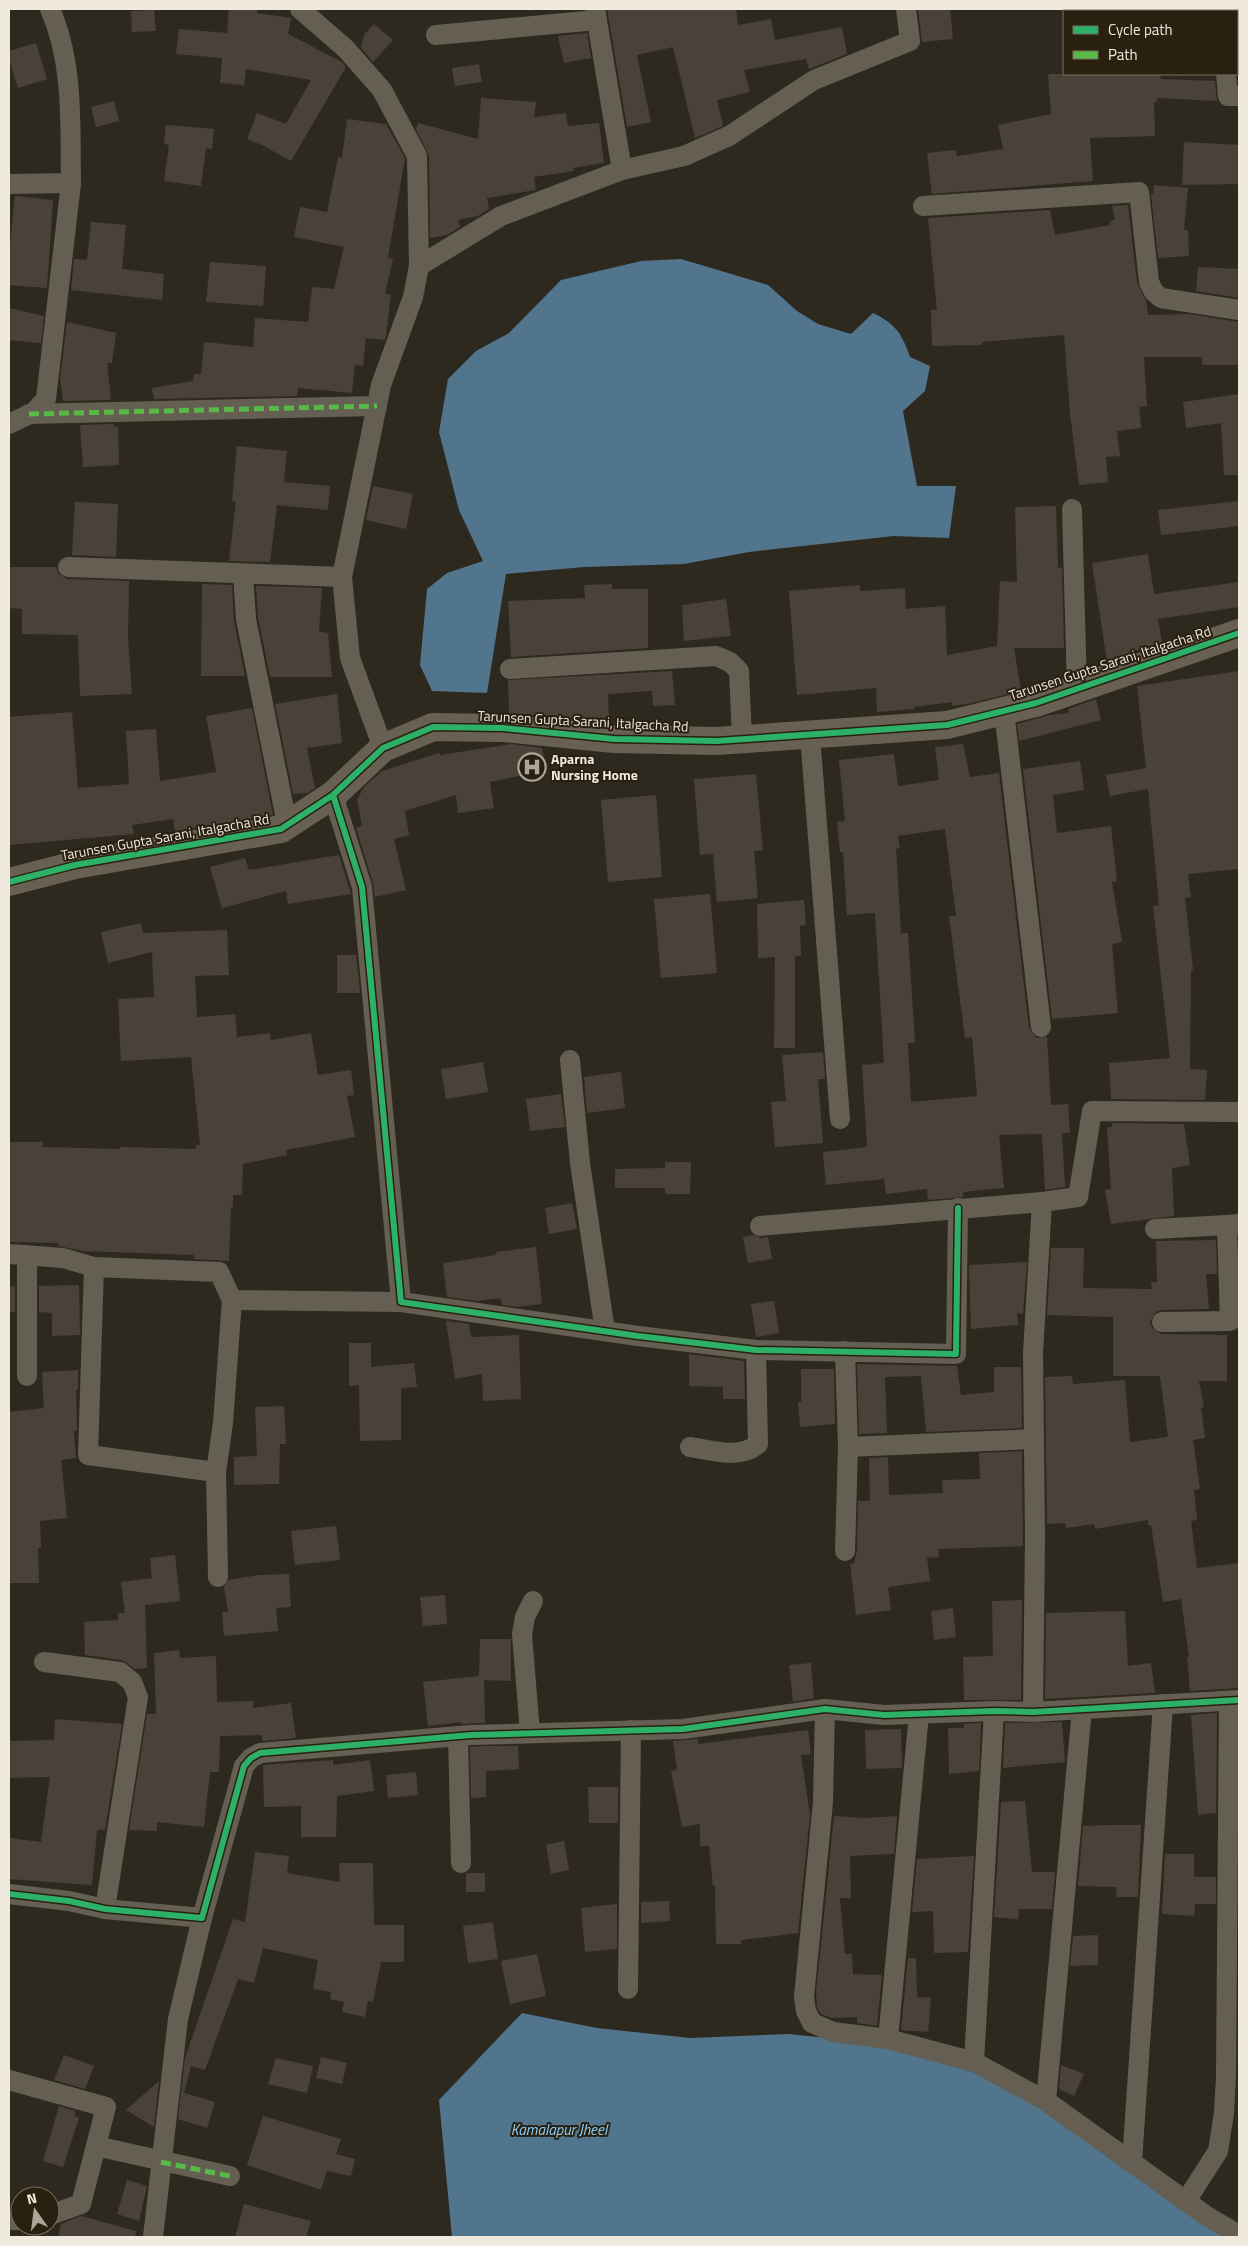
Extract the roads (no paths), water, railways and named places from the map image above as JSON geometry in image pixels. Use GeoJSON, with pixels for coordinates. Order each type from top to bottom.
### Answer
{"type":"FeatureCollection","features":[{"type":"Feature","properties":{"kind":"street"},"geometry":{"type":"LineString","coordinates":[[9,424],[34,412],[46,399],[70,183],[67,67],[56,23],[50,9]]}},
{"type":"Feature","properties":{"kind":"street"},"geometry":{"type":"LineString","coordinates":[[300,9],[346,48],[382,90],[417,156],[419,266],[414,297],[381,386],[342,577],[350,658],[383,748]]}},
{"type":"Feature","properties":{"kind":"street"},"geometry":{"type":"LineString","coordinates":[[419,266],[501,216],[622,170],[684,156],[729,136],[814,80],[910,41],[906,9]]}},
{"type":"Feature","properties":{"kind":"street"},"geometry":{"type":"LineString","coordinates":[[436,35],[596,14],[622,170]]}},
{"type":"Feature","properties":{"kind":"street"},"geometry":{"type":"LineString","coordinates":[[1226,75],[1228,96],[1239,96]]}},
{"type":"Feature","properties":{"kind":"street"},"geometry":{"type":"LineString","coordinates":[[9,184],[70,183]]}},
{"type":"Feature","properties":{"kind":"street"},"geometry":{"type":"LineString","coordinates":[[923,206],[1140,192],[1149,282],[1154,292],[1161,298],[1239,310]]}},
{"type":"Feature","properties":{"kind":"street"},"geometry":{"type":"LineString","coordinates":[[29,414],[377,406]]}},
{"type":"Feature","properties":{"kind":"street"},"geometry":{"type":"LineString","coordinates":[[1072,509],[1077,689]]}},
{"type":"Feature","properties":{"kind":"street"},"geometry":{"type":"LineString","coordinates":[[68,567],[342,577]]}},
{"type":"Feature","properties":{"kind":"street"},"geometry":{"type":"LineString","coordinates":[[242,574],[246,619],[287,824]]}},
{"type":"Feature","properties":{"kind":"street","name":"Tarunsen Gupta Sarani, Italgacha Rd"},"geometry":{"type":"LineString","coordinates":[[9,882],[75,865],[281,829],[333,795],[383,748],[433,727],[503,728],[614,739],[717,741],[947,725],[1004,711],[1077,689],[1239,633]]}},
{"type":"Feature","properties":{"kind":"street"},"geometry":{"type":"LineString","coordinates":[[510,669],[716,656],[730,662],[739,671],[742,739]]}},
{"type":"Feature","properties":{"kind":"street"},"geometry":{"type":"LineString","coordinates":[[1004,711],[1040,1027]]}},
{"type":"Feature","properties":{"kind":"street"},"geometry":{"type":"LineString","coordinates":[[810,734],[840,1119]]}},
{"type":"Feature","properties":{"kind":"street"},"geometry":{"type":"LineString","coordinates":[[333,795],[362,887],[400,1302]]}},
{"type":"Feature","properties":{"kind":"street"},"geometry":{"type":"LineString","coordinates":[[570,1060],[580,1163],[605,1331]]}},
{"type":"Feature","properties":{"kind":"street"},"geometry":{"type":"LineString","coordinates":[[760,1226],[1042,1202],[1078,1197],[1092,1111],[1239,1112]]}},
{"type":"Feature","properties":{"kind":"street"},"geometry":{"type":"LineString","coordinates":[[1033,1712],[1033,1353],[1042,1202]]}},
{"type":"Feature","properties":{"kind":"street"},"geometry":{"type":"LineString","coordinates":[[232,1300],[400,1302],[756,1350],[845,1350],[956,1354],[958,1208]]}},
{"type":"Feature","properties":{"kind":"street"},"geometry":{"type":"LineString","coordinates":[[1155,1229],[1233,1224],[1234,1321],[1162,1322]]}},
{"type":"Feature","properties":{"kind":"street"},"geometry":{"type":"LineString","coordinates":[[27,1376],[18,1254],[62,1258],[94,1267],[219,1272],[232,1300],[216,1472],[218,1577]]}},
{"type":"Feature","properties":{"kind":"street"},"geometry":{"type":"LineString","coordinates":[[94,1267],[88,1455],[216,1472]]}},
{"type":"Feature","properties":{"kind":"street"},"geometry":{"type":"LineString","coordinates":[[690,1447],[738,1453],[751,1451],[758,1444],[756,1350]]}},
{"type":"Feature","properties":{"kind":"street"},"geometry":{"type":"LineString","coordinates":[[845,1350],[848,1447],[845,1551]]}},
{"type":"Feature","properties":{"kind":"street"},"geometry":{"type":"LineString","coordinates":[[848,1447],[1034,1439]]}},
{"type":"Feature","properties":{"kind":"street"},"geometry":{"type":"LineString","coordinates":[[530,1733],[522,1634],[525,1617],[533,1601]]}},
{"type":"Feature","properties":{"kind":"street"},"geometry":{"type":"LineString","coordinates":[[44,1662],[120,1672],[132,1682],[138,1698],[105,1909]]}},
{"type":"Feature","properties":{"kind":"street"},"geometry":{"type":"LineString","coordinates":[[153,2237],[178,2019],[202,1918],[244,1766],[251,1758],[260,1753],[458,1736],[683,1728],[825,1709],[884,1715],[994,1711],[1033,1712],[1234,1700],[1224,2113],[1218,2151],[1186,2201]]}},
{"type":"Feature","properties":{"kind":"street"},"geometry":{"type":"LineString","coordinates":[[1132,2162],[1163,1704]]}},
{"type":"Feature","properties":{"kind":"street"},"geometry":{"type":"LineString","coordinates":[[825,1709],[822,1802],[804,1997],[806,2011],[812,2023],[823,2029],[888,2039],[974,2062],[1046,2101],[1208,2217],[1239,2235]]}},
{"type":"Feature","properties":{"kind":"street"},"geometry":{"type":"LineString","coordinates":[[1046,2101],[1082,1709]]}},
{"type":"Feature","properties":{"kind":"street"},"geometry":{"type":"LineString","coordinates":[[974,2062],[994,1711]]}},
{"type":"Feature","properties":{"kind":"street"},"geometry":{"type":"LineString","coordinates":[[888,2039],[919,1714]]}},
{"type":"Feature","properties":{"kind":"street"},"geometry":{"type":"LineString","coordinates":[[628,1989],[631,1730]]}},
{"type":"Feature","properties":{"kind":"street"},"geometry":{"type":"LineString","coordinates":[[458,1736],[461,1863]]}},
{"type":"Feature","properties":{"kind":"street"},"geometry":{"type":"LineString","coordinates":[[9,1894],[69,1901],[105,1909],[202,1918]]}},
{"type":"Feature","properties":{"kind":"street"},"geometry":{"type":"LineString","coordinates":[[9,2080],[106,2107],[81,2204],[60,2211]]}},
{"type":"Feature","properties":{"kind":"street"},"geometry":{"type":"LineString","coordinates":[[96,2146],[230,2176]]}},
{"type":"Feature","properties":{"kind":"water"},"geometry":{"type":"Polygon","coordinates":[[[681,259],[768,285],[797,311],[818,324],[851,334],[873,313],[887,321],[897,330],[910,357],[930,366],[925,391],[903,411],[917,486],[956,486],[949,538],[893,536],[749,552],[684,564],[584,567],[506,574],[487,693],[432,691],[420,665],[427,589],[447,573],[483,561],[459,510],[439,432],[448,379],[476,351],[509,333],[561,280],[641,261],[681,259]]]}},
{"type":"Feature","properties":{"kind":"water","name":"Kamalapur Jheel"},"geometry":{"type":"Polygon","coordinates":[[[522,2013],[597,2028],[690,2038],[789,2034],[891,2045],[992,2061],[1237,2237],[452,2237],[439,2100],[522,2013]]]}},
{"type":"Feature","properties":{"kind":"place","name":"Aparna Nursing Home"},"geometry":{"type":"Point","coordinates":[532,767]}}]}
